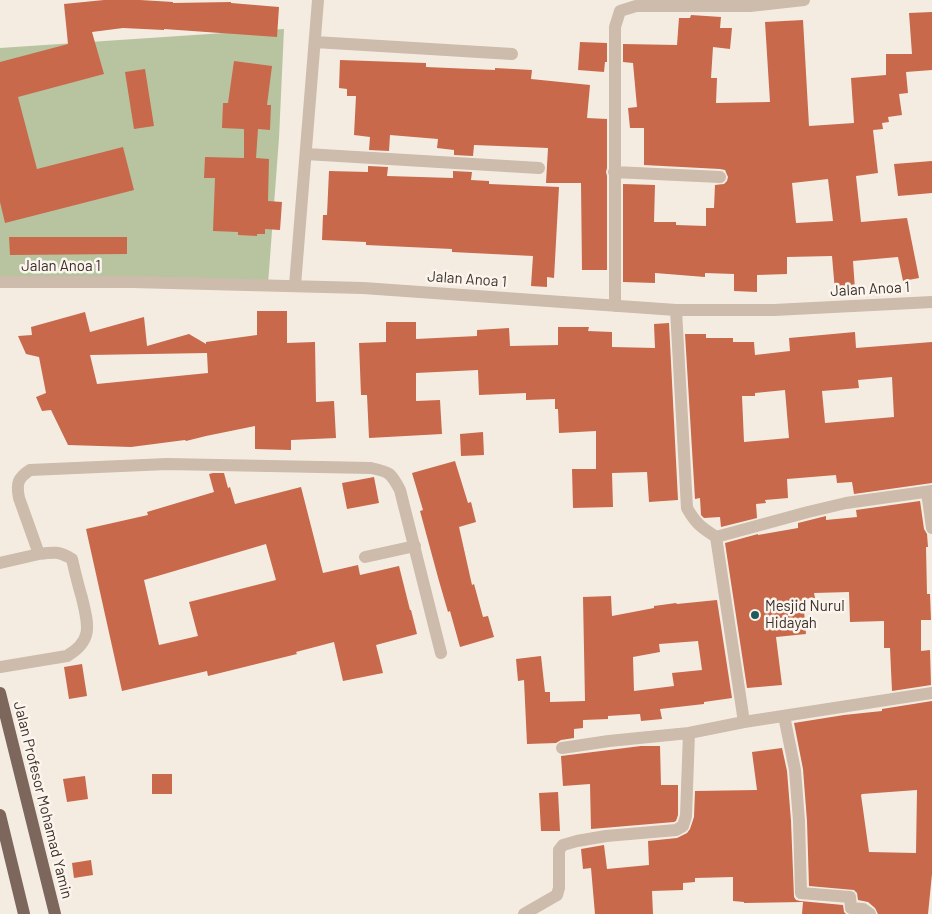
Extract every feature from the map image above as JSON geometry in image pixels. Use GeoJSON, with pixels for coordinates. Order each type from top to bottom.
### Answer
{"type":"FeatureCollection","features":[{"type":"Feature","properties":{"kind":"main road","name":"Jalan Profesor Mohamad Yamin"},"geometry":{"type":"LineString","coordinates":[[0,694],[55,914]]}},
{"type":"Feature","properties":{"kind":"main road"},"geometry":{"type":"LineString","coordinates":[[0,816],[24,914]]}},
{"type":"Feature","properties":{"kind":"street"},"geometry":{"type":"LineString","coordinates":[[295,285],[318,0]]}},
{"type":"Feature","properties":{"kind":"street"},"geometry":{"type":"LineString","coordinates":[[615,306],[615,27],[620,11],[636,6],[804,0]]}},
{"type":"Feature","properties":{"kind":"street"},"geometry":{"type":"LineString","coordinates":[[315,42],[512,54]]}},
{"type":"Feature","properties":{"kind":"street"},"geometry":{"type":"LineString","coordinates":[[306,154],[539,168]]}},
{"type":"Feature","properties":{"kind":"street"},"geometry":{"type":"LineString","coordinates":[[614,172],[720,177]]}},
{"type":"Feature","properties":{"kind":"street","name":"Jalan Anoa 1"},"geometry":{"type":"LineString","coordinates":[[0,282],[295,285],[676,310],[774,310],[932,302]]}},
{"type":"Feature","properties":{"kind":"street"},"geometry":{"type":"LineString","coordinates":[[676,310],[687,508],[694,520],[716,537],[744,722]]}},
{"type":"Feature","properties":{"kind":"street"},"geometry":{"type":"LineString","coordinates":[[38,554],[17,490],[18,480],[30,470],[168,464],[371,468],[387,471],[394,477],[400,490],[441,653]]}},
{"type":"Feature","properties":{"kind":"street"},"geometry":{"type":"LineString","coordinates":[[716,537],[846,503],[929,491],[932,528]]}},
{"type":"Feature","properties":{"kind":"street"},"geometry":{"type":"LineString","coordinates":[[366,557],[415,546]]}},
{"type":"Feature","properties":{"kind":"street"},"geometry":{"type":"LineString","coordinates":[[0,563],[55,552],[64,554],[72,559],[88,624],[83,643],[67,656],[0,666]]}},
{"type":"Feature","properties":{"kind":"street"},"geometry":{"type":"LineString","coordinates":[[562,748],[689,733],[744,722],[932,693]]}},
{"type":"Feature","properties":{"kind":"street"},"geometry":{"type":"LineString","coordinates":[[784,716],[794,770],[800,820],[801,893],[850,897],[851,908],[864,910],[870,914]]}},
{"type":"Feature","properties":{"kind":"street"},"geometry":{"type":"LineString","coordinates":[[524,914],[556,896],[559,891],[559,850],[563,845],[606,836],[676,830],[683,826],[686,816],[689,733]]}},
{"type":"Feature","properties":{"kind":"green space"},"geometry":{"type":"Polygon","coordinates":[[[284,29],[279,138],[268,284],[0,277],[0,48],[284,29]]]}},
{"type":"Feature","properties":{"kind":"building"},"geometry":{"type":"Polygon","coordinates":[[[104,0],[140,0],[173,3],[231,2],[279,7],[277,37],[164,29],[123,28],[92,32],[104,74],[18,97],[37,169],[123,147],[134,190],[5,223],[0,202],[0,62],[68,44],[64,4],[104,0]]]}},
{"type":"Feature","properties":{"kind":"building"},"geometry":{"type":"Polygon","coordinates":[[[932,12],[932,70],[906,72],[908,93],[899,94],[902,115],[888,117],[889,122],[882,123],[883,129],[873,130],[878,173],[856,176],[861,222],[907,218],[919,278],[903,281],[898,257],[853,261],[855,290],[835,291],[832,256],[787,257],[787,274],[757,275],[757,292],[734,291],[734,274],[705,273],[705,277],[655,273],[655,283],[623,282],[623,184],[655,185],[654,222],[676,222],[676,225],[706,226],[706,208],[714,208],[715,185],[724,184],[728,177],[725,170],[720,169],[644,165],[644,128],[630,128],[628,108],[637,107],[633,63],[623,62],[623,44],[677,45],[679,18],[690,18],[691,15],[721,17],[720,28],[732,28],[730,49],[713,47],[711,78],[717,78],[716,103],[770,102],[765,22],[803,20],[809,126],[854,123],[851,78],[886,75],[886,54],[912,54],[909,13],[932,12]],[[828,179],[792,183],[796,223],[833,221],[828,179]]]}},
{"type":"Feature","properties":{"kind":"building"},"geometry":{"type":"Polygon","coordinates":[[[580,42],[607,43],[607,62],[605,62],[604,72],[578,70],[580,42]]]}},
{"type":"Feature","properties":{"kind":"building"},"geometry":{"type":"Polygon","coordinates":[[[340,60],[426,63],[426,67],[532,70],[531,79],[590,85],[587,118],[607,119],[607,270],[582,270],[581,183],[546,183],[548,148],[474,145],[473,156],[454,155],[454,150],[437,148],[438,139],[390,135],[389,151],[369,150],[370,137],[354,135],[356,96],[347,96],[347,89],[339,88],[340,60]]]}},
{"type":"Feature","properties":{"kind":"building"},"geometry":{"type":"Polygon","coordinates":[[[234,61],[272,66],[267,105],[271,105],[270,130],[258,129],[256,158],[269,159],[268,201],[282,202],[280,230],[265,229],[265,234],[257,234],[257,236],[238,235],[238,232],[213,231],[215,178],[204,178],[205,157],[244,158],[244,129],[222,128],[223,103],[228,103],[234,61]]]}},
{"type":"Feature","properties":{"kind":"building"},"geometry":{"type":"Polygon","coordinates":[[[145,69],[154,126],[134,129],[125,72],[145,69]]]}},
{"type":"Feature","properties":{"kind":"building"},"geometry":{"type":"Polygon","coordinates":[[[932,161],[932,193],[898,196],[894,164],[932,161]]]}},
{"type":"Feature","properties":{"kind":"building"},"geometry":{"type":"Polygon","coordinates":[[[368,166],[388,167],[387,176],[453,178],[453,171],[472,172],[471,180],[489,181],[489,184],[559,187],[554,278],[547,277],[547,287],[531,286],[533,256],[452,252],[452,249],[366,245],[366,242],[322,240],[323,215],[327,215],[329,171],[368,172],[368,166]]]}},
{"type":"Feature","properties":{"kind":"building"},"geometry":{"type":"Polygon","coordinates":[[[9,237],[127,237],[127,254],[10,255],[9,237]]]}},
{"type":"Feature","properties":{"kind":"building"},"geometry":{"type":"Polygon","coordinates":[[[257,311],[287,311],[287,343],[315,342],[316,402],[334,401],[336,438],[291,440],[291,450],[255,449],[255,426],[186,441],[131,447],[68,445],[51,410],[42,411],[36,397],[46,393],[39,357],[26,354],[18,336],[32,335],[31,327],[85,312],[90,332],[144,317],[147,346],[189,334],[206,344],[206,342],[257,335],[257,311]],[[207,353],[90,355],[97,384],[208,373],[207,353]]]}},
{"type":"Feature","properties":{"kind":"building"},"geometry":{"type":"Polygon","coordinates":[[[386,322],[416,322],[416,339],[477,336],[477,330],[509,328],[510,346],[558,345],[558,327],[589,327],[588,331],[612,332],[612,347],[655,348],[654,324],[669,323],[678,500],[649,502],[647,472],[612,473],[613,507],[573,508],[572,469],[596,469],[596,431],[559,433],[558,409],[555,409],[555,399],[526,400],[526,393],[479,395],[478,370],[416,373],[416,401],[440,400],[442,434],[369,438],[367,395],[361,395],[359,343],[386,342],[386,322]]]}},
{"type":"Feature","properties":{"kind":"building"},"geometry":{"type":"Polygon","coordinates":[[[855,332],[856,348],[932,342],[932,483],[854,494],[852,482],[837,483],[836,475],[787,479],[788,498],[765,500],[766,503],[756,504],[757,518],[721,527],[720,517],[704,518],[701,515],[700,498],[695,499],[685,334],[706,334],[706,338],[733,338],[733,342],[754,342],[755,355],[790,351],[789,338],[855,332]],[[892,377],[858,380],[859,388],[822,391],[825,423],[894,417],[892,377]],[[785,390],[755,393],[755,396],[742,396],[744,442],[789,438],[785,390]]]}},
{"type":"Feature","properties":{"kind":"building"},"geometry":{"type":"Polygon","coordinates":[[[483,432],[484,455],[461,456],[460,434],[483,432]]]}},
{"type":"Feature","properties":{"kind":"building"},"geometry":{"type":"Polygon","coordinates":[[[455,461],[468,503],[471,502],[476,522],[459,527],[472,585],[474,584],[483,617],[488,616],[494,637],[460,647],[439,581],[420,511],[423,510],[412,473],[455,461]]]}},
{"type":"Feature","properties":{"kind":"building"},"geometry":{"type":"Polygon","coordinates":[[[224,473],[235,504],[301,487],[323,573],[358,565],[360,575],[399,566],[417,634],[376,645],[383,673],[343,681],[334,642],[296,652],[297,654],[208,676],[207,671],[122,691],[86,529],[148,515],[147,512],[214,492],[209,474],[224,473]],[[266,544],[144,580],[159,645],[198,636],[189,602],[276,580],[266,544]]]}},
{"type":"Feature","properties":{"kind":"building"},"geometry":{"type":"Polygon","coordinates":[[[374,477],[379,503],[347,509],[342,483],[374,477]]]}},
{"type":"Feature","properties":{"kind":"building"},"geometry":{"type":"Polygon","coordinates":[[[920,501],[924,529],[927,534],[927,594],[930,594],[931,620],[921,620],[921,651],[930,650],[931,685],[892,691],[890,648],[884,648],[884,621],[850,622],[849,592],[814,593],[815,598],[803,599],[806,634],[776,637],[782,685],[747,688],[725,543],[758,534],[798,528],[798,523],[826,516],[826,520],[857,517],[856,510],[920,501]]]}},
{"type":"Feature","properties":{"kind":"building"},"geometry":{"type":"Polygon","coordinates":[[[611,596],[612,616],[654,608],[654,606],[717,600],[732,698],[704,702],[704,704],[660,709],[662,719],[641,721],[640,714],[608,716],[608,719],[583,720],[583,728],[574,729],[574,738],[561,740],[556,743],[527,744],[524,680],[518,681],[516,659],[541,656],[545,692],[550,692],[550,702],[585,701],[583,597],[611,596]],[[698,641],[659,644],[660,652],[633,657],[634,691],[674,686],[672,673],[702,670],[698,641]]]}},
{"type":"Feature","properties":{"kind":"building"},"geometry":{"type":"Polygon","coordinates":[[[82,664],[87,696],[69,699],[64,667],[82,664]]]}},
{"type":"Feature","properties":{"kind":"building"},"geometry":{"type":"Polygon","coordinates":[[[932,701],[932,874],[928,914],[878,914],[875,908],[868,902],[858,900],[857,893],[854,890],[809,886],[803,769],[794,723],[882,711],[882,709],[932,701]],[[917,790],[862,794],[869,852],[916,853],[917,790]]]}},
{"type":"Feature","properties":{"kind":"building"},"geometry":{"type":"Polygon","coordinates":[[[641,746],[660,746],[661,785],[678,785],[678,815],[676,821],[591,829],[590,784],[563,786],[561,756],[641,746]]]}},
{"type":"Feature","properties":{"kind":"building"},"geometry":{"type":"Polygon","coordinates":[[[782,748],[787,771],[794,897],[800,901],[843,905],[846,914],[802,914],[803,902],[744,903],[733,901],[733,877],[695,878],[695,882],[683,883],[683,890],[652,891],[653,914],[595,914],[591,868],[583,869],[581,849],[604,845],[607,869],[649,865],[648,841],[677,838],[687,833],[690,829],[694,817],[695,791],[757,790],[752,752],[782,748]]]}},
{"type":"Feature","properties":{"kind":"building"},"geometry":{"type":"Polygon","coordinates":[[[152,774],[172,774],[172,794],[152,794],[152,774]]]}},
{"type":"Feature","properties":{"kind":"building"},"geometry":{"type":"Polygon","coordinates":[[[85,776],[88,799],[67,802],[63,779],[85,776]]]}},
{"type":"Feature","properties":{"kind":"building"},"geometry":{"type":"Polygon","coordinates":[[[558,792],[560,831],[541,831],[539,793],[558,792]]]}},
{"type":"Feature","properties":{"kind":"building"},"geometry":{"type":"Polygon","coordinates":[[[91,860],[93,875],[74,878],[72,863],[91,860]]]}},
{"type":"Feature","properties":{"kind":"place","name":"Mesjid Nurul Hidayah"},"geometry":{"type":"Point","coordinates":[755,615]}}]}
